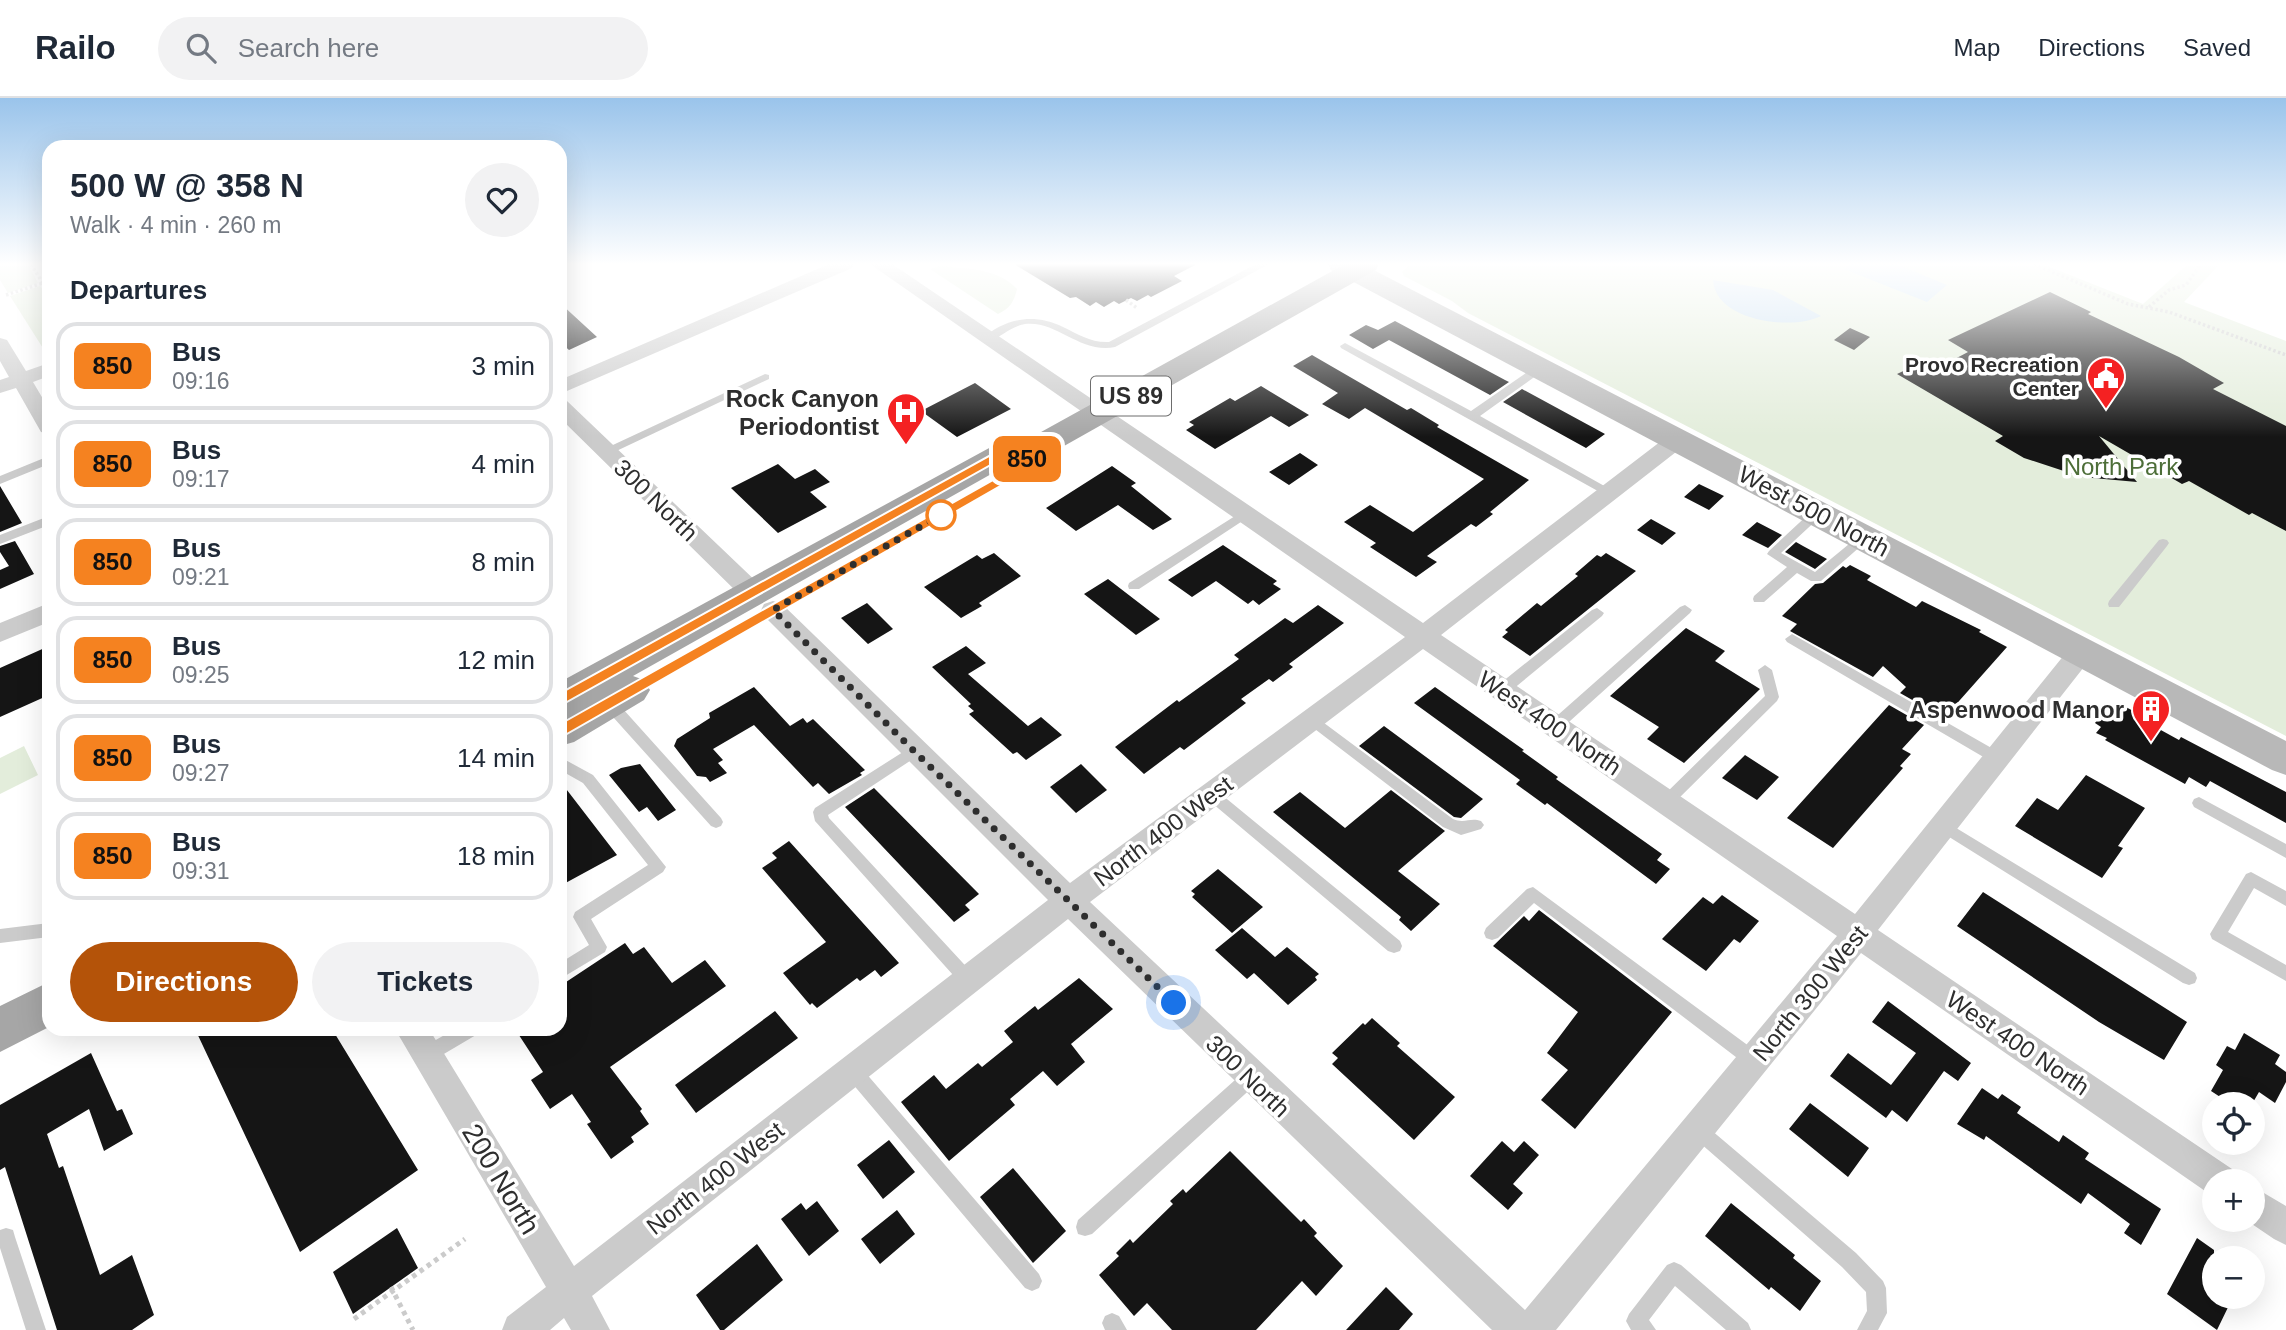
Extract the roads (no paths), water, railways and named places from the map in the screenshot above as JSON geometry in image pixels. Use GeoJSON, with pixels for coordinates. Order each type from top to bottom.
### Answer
{"type":"FeatureCollection","features":[{"type":"Feature","properties":{"kind":"main road","name":"US 89"},"geometry":{"type":"LineString","coordinates":[[567,702],[1021,470],[1030,452],[1258,321]]}},
{"type":"Feature","properties":{"kind":"main road","name":"US 89"},"geometry":{"type":"LineString","coordinates":[[567,705],[609,703],[763,601]]}},
{"type":"Feature","properties":{"kind":"main road"},"geometry":{"type":"LineString","coordinates":[[0,1030],[42,1007]]}},
{"type":"Feature","properties":{"kind":"street"},"geometry":{"type":"LineString","coordinates":[[567,385],[713,321]]}},
{"type":"Feature","properties":{"kind":"street","name":"West 400 North"},"geometry":{"type":"LineString","coordinates":[[962,321],[2202,1169]]}},
{"type":"Feature","properties":{"kind":"street","name":"West 500 North"},"geometry":{"type":"LineString","coordinates":[[1455,321],[2286,758]]}},
{"type":"Feature","properties":{"kind":"street"},"geometry":{"type":"LineString","coordinates":[[0,344],[42,415]]}},
{"type":"Feature","properties":{"kind":"street"},"geometry":{"type":"LineString","coordinates":[[0,387],[42,372]]}},
{"type":"Feature","properties":{"kind":"street","name":"300 North"},"geometry":{"type":"LineString","coordinates":[[567,413],[1250,1078],[1519,1330]]}},
{"type":"Feature","properties":{"kind":"street","name":"North 400 West"},"geometry":{"type":"LineString","coordinates":[[520,1330],[1069,901],[1423,636],[1677,440]]}},
{"type":"Feature","properties":{"kind":"street"},"geometry":{"type":"LineString","coordinates":[[0,633],[42,615]]}},
{"type":"Feature","properties":{"kind":"street","name":"North 300 West"},"geometry":{"type":"LineString","coordinates":[[1532,1330],[1755,1061],[2082,652]]}},
{"type":"Feature","properties":{"kind":"street","name":"200 North"},"geometry":{"type":"LineString","coordinates":[[418,1042],[592,1330]]}},
{"type":"Feature","properties":{"kind":"street"},"geometry":{"type":"LineString","coordinates":[[2265,1212],[2286,1227]]}},
{"type":"Feature","properties":{"kind":"lane"},"geometry":{"type":"LineString","coordinates":[[987,339],[1020,322],[1042,323],[1096,345],[1111,345],[1155,321]]}},
{"type":"Feature","properties":{"kind":"lane"},"geometry":{"type":"LineString","coordinates":[[1345,346],[1609,492]]}},
{"type":"Feature","properties":{"kind":"lane"},"geometry":{"type":"LineString","coordinates":[[1472,416],[1540,368]]}},
{"type":"Feature","properties":{"kind":"lane"},"geometry":{"type":"LineString","coordinates":[[607,451],[765,377]]}},
{"type":"Feature","properties":{"kind":"lane"},"geometry":{"type":"LineString","coordinates":[[0,480],[42,463]]}},
{"type":"Feature","properties":{"kind":"lane"},"geometry":{"type":"LineString","coordinates":[[1817,513],[1773,554],[1816,578],[1864,538]]}},
{"type":"Feature","properties":{"kind":"lane"},"geometry":{"type":"LineString","coordinates":[[1133,586],[1244,514]]}},
{"type":"Feature","properties":{"kind":"lane"},"geometry":{"type":"LineString","coordinates":[[0,541],[42,523]]}},
{"type":"Feature","properties":{"kind":"lane"},"geometry":{"type":"LineString","coordinates":[[2114,604],[2163,543]]}},
{"type":"Feature","properties":{"kind":"lane"},"geometry":{"type":"LineString","coordinates":[[1759,599],[1795,567]]}},
{"type":"Feature","properties":{"kind":"lane"},"geometry":{"type":"LineString","coordinates":[[1555,726],[1685,610]]}},
{"type":"Feature","properties":{"kind":"lane"},"geometry":{"type":"LineString","coordinates":[[1502,690],[1597,613]]}},
{"type":"Feature","properties":{"kind":"lane"},"geometry":{"type":"LineString","coordinates":[[1792,639],[1997,758]]}},
{"type":"Feature","properties":{"kind":"lane"},"geometry":{"type":"LineString","coordinates":[[1665,802],[1772,696],[1765,670]]}},
{"type":"Feature","properties":{"kind":"lane"},"geometry":{"type":"LineString","coordinates":[[609,703],[716,822]]}},
{"type":"Feature","properties":{"kind":"lane"},"geometry":{"type":"LineString","coordinates":[[1312,719],[1448,823],[1461,829],[1476,825]]}},
{"type":"Feature","properties":{"kind":"lane"},"geometry":{"type":"LineString","coordinates":[[914,751],[821,812],[822,821],[968,980]]}},
{"type":"Feature","properties":{"kind":"lane"},"geometry":{"type":"LineString","coordinates":[[567,767],[588,779],[657,867],[581,917],[599,947],[567,968]]}},
{"type":"Feature","properties":{"kind":"lane"},"geometry":{"type":"LineString","coordinates":[[1211,794],[1394,946]]}},
{"type":"Feature","properties":{"kind":"lane"},"geometry":{"type":"LineString","coordinates":[[2199,803],[2286,852]]}},
{"type":"Feature","properties":{"kind":"lane"},"geometry":{"type":"LineString","coordinates":[[1943,826],[2189,978]]}},
{"type":"Feature","properties":{"kind":"lane"},"geometry":{"type":"LineString","coordinates":[[2286,899],[2251,879],[2218,934],[2286,974]]}},
{"type":"Feature","properties":{"kind":"lane"},"geometry":{"type":"LineString","coordinates":[[1492,933],[1533,894],[1755,1061]]}},
{"type":"Feature","properties":{"kind":"lane"},"geometry":{"type":"LineString","coordinates":[[0,936],[42,931]]}},
{"type":"Feature","properties":{"kind":"lane"},"geometry":{"type":"LineString","coordinates":[[418,1042],[442,1036]]}},
{"type":"Feature","properties":{"kind":"lane"},"geometry":{"type":"LineString","coordinates":[[852,1070],[1032,1281]]}},
{"type":"Feature","properties":{"kind":"lane"},"geometry":{"type":"LineString","coordinates":[[1085,1227],[1250,1078]]}},
{"type":"Feature","properties":{"kind":"lane"},"geometry":{"type":"LineString","coordinates":[[1698,1130],[1849,1260],[1876,1288],[1878,1313],[1867,1330]]}},
{"type":"Feature","properties":{"kind":"lane"},"geometry":{"type":"LineString","coordinates":[[6,1237],[36,1330]]}},
{"type":"Feature","properties":{"kind":"lane"},"geometry":{"type":"LineString","coordinates":[[1641,1325],[1674,1272],[1741,1330]]}},
{"type":"Feature","properties":{"kind":"place","name":"Provo Recreation Center"},"geometry":{"type":"Point","coordinates":[2106,410]}},
{"type":"Feature","properties":{"kind":"place","name":"Rock Canyon Periodontist"},"geometry":{"type":"Point","coordinates":[906,446]}},
{"type":"Feature","properties":{"kind":"place","name":"Aspenwood Manor"},"geometry":{"type":"Point","coordinates":[2151,743]}},
{"type":"Feature","properties":{"kind":"park label","name":"North Park"},"geometry":{"type":"Point","coordinates":[2121,466]}}]}
